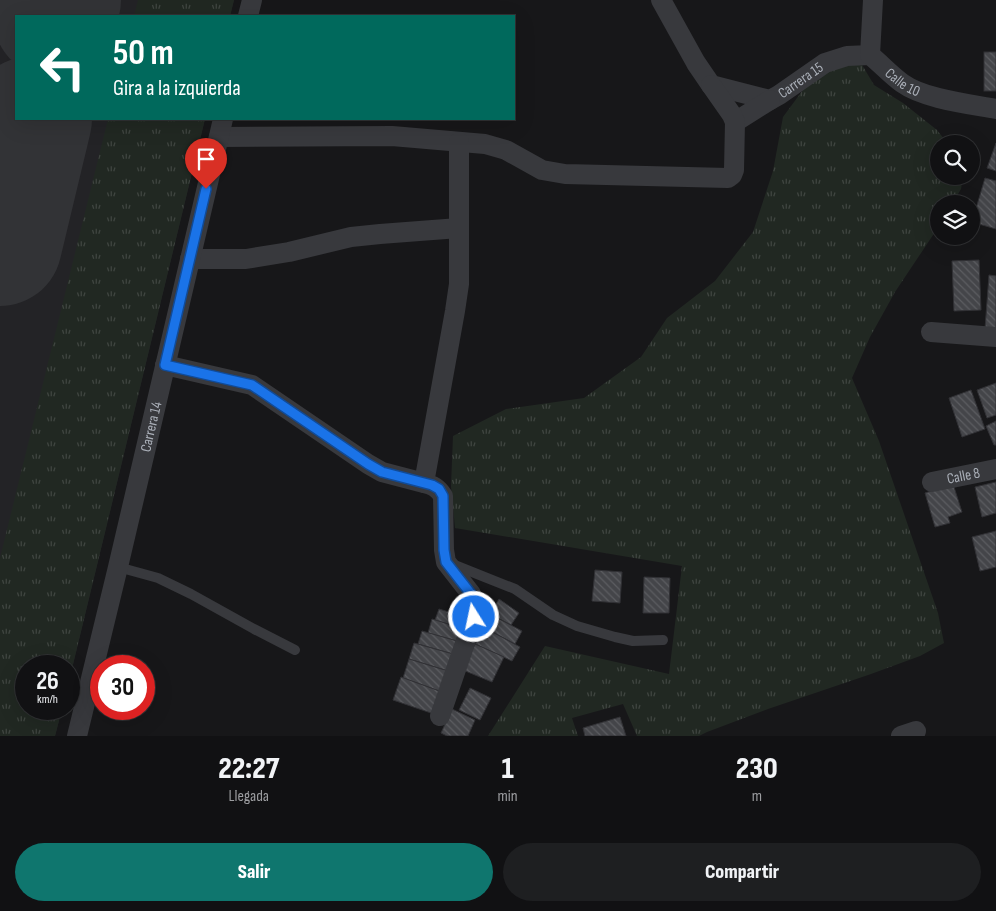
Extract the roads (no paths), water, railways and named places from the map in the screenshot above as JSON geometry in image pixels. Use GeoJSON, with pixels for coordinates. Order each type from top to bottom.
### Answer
{"type":"FeatureCollection","features":[{"type":"Feature","properties":{"kind":"street"},"geometry":{"type":"LineString","coordinates":[[248,15],[252,0]]}},
{"type":"Feature","properties":{"kind":"street"},"geometry":{"type":"LineString","coordinates":[[221,128],[392,136],[485,144],[506,150],[542,170],[564,174],[728,178],[734,170],[735,122],[696,63],[661,0]]}},
{"type":"Feature","properties":{"kind":"street"},"geometry":{"type":"LineString","coordinates":[[870,55],[873,0]]}},
{"type":"Feature","properties":{"kind":"street","name":"Carrera 15"},"geometry":{"type":"LineString","coordinates":[[711,85],[770,100],[825,63],[847,56],[870,55]]}},
{"type":"Feature","properties":{"kind":"street","name":"Calle 10"},"geometry":{"type":"LineString","coordinates":[[870,55],[902,83],[915,90],[935,97],[996,109]]}},
{"type":"Feature","properties":{"kind":"street"},"geometry":{"type":"LineString","coordinates":[[735,122],[770,100]]}},
{"type":"Feature","properties":{"kind":"street","name":"Carrera 14"},"geometry":{"type":"LineString","coordinates":[[77,736],[221,128]]}},
{"type":"Feature","properties":{"kind":"street"},"geometry":{"type":"LineString","coordinates":[[424,483],[459,284],[459,142]]}},
{"type":"Feature","properties":{"kind":"street"},"geometry":{"type":"LineString","coordinates":[[190,259],[246,259],[289,252],[351,237],[459,228]]}},
{"type":"Feature","properties":{"kind":"street"},"geometry":{"type":"LineString","coordinates":[[931,332],[996,337]]}},
{"type":"Feature","properties":{"kind":"street"},"geometry":{"type":"LineString","coordinates":[[165,365],[252,385],[382,472],[432,485],[439,489],[443,496],[446,562],[471,594],[475,606],[474,617],[440,716]]}},
{"type":"Feature","properties":{"kind":"street","name":"Calle 8"},"geometry":{"type":"LineString","coordinates":[[932,482],[996,469]]}},
{"type":"Feature","properties":{"kind":"lane"},"geometry":{"type":"LineString","coordinates":[[446,562],[515,589],[553,615],[577,626],[633,641],[663,640]]}},
{"type":"Feature","properties":{"kind":"lane"},"geometry":{"type":"LineString","coordinates":[[118,567],[158,578],[295,650]]}}]}
